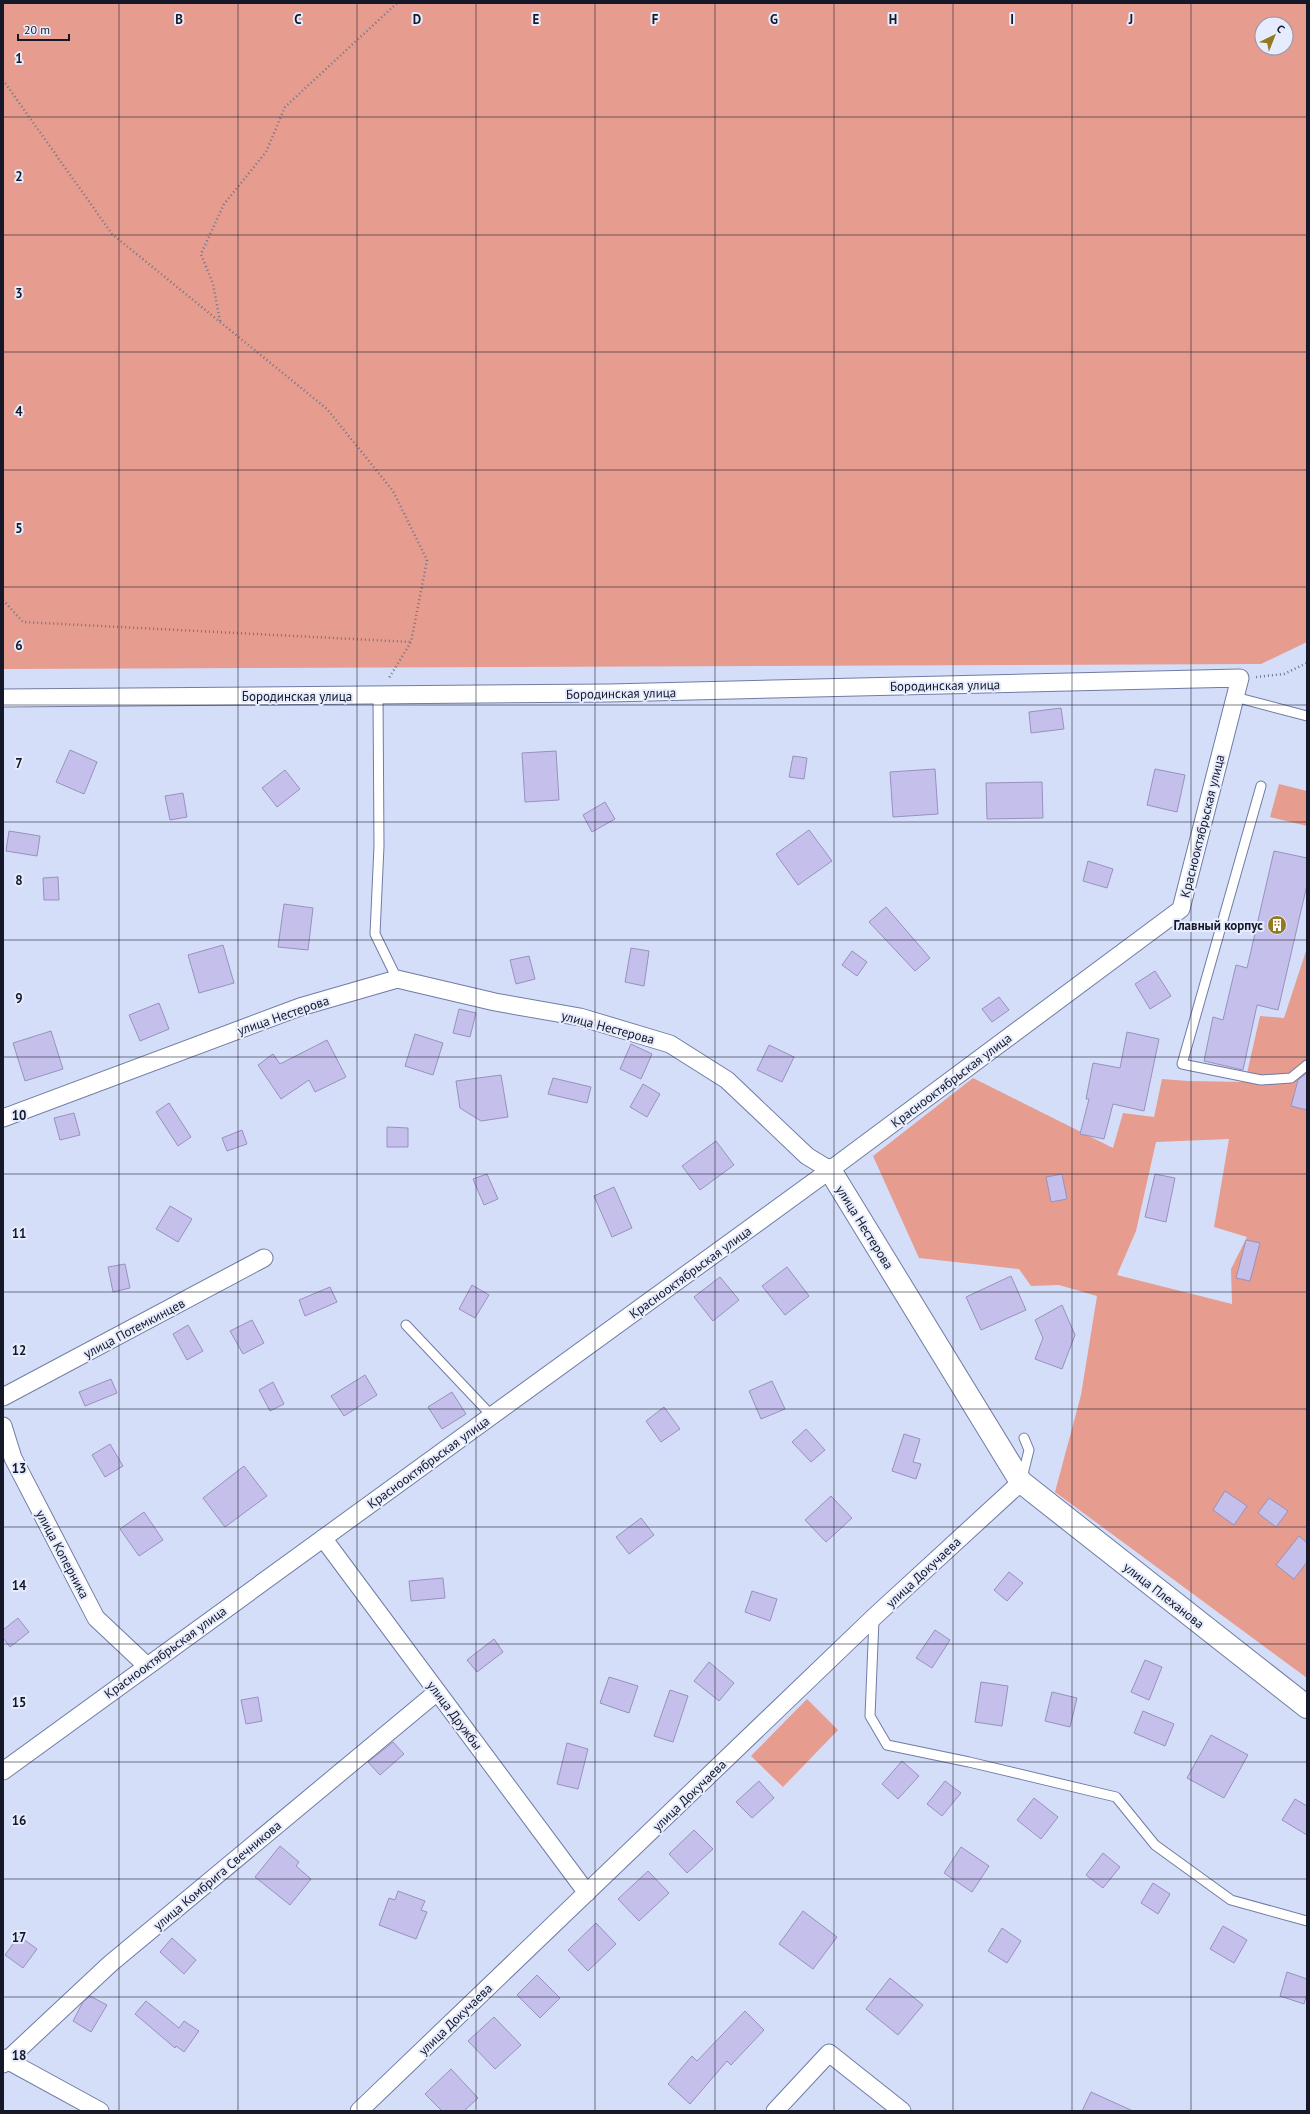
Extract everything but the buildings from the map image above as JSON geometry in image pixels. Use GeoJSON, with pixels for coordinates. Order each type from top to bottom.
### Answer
{"type":"FeatureCollection","features":[{"type":"Feature","properties":{"kind":"street","name":"Бородинская улица"},"geometry":{"type":"LineString","coordinates":[[3,698],[609,694],[1240,678]]}},
{"type":"Feature","properties":{"kind":"street","name":"Краснооктябрьская улица"},"geometry":{"type":"LineString","coordinates":[[3,1771],[830,1170],[1181,910],[1240,678]]}},
{"type":"Feature","properties":{"kind":"street","name":"улица Нестерова"},"geometry":{"type":"LineString","coordinates":[[3,1118],[300,1007],[397,979],[495,1002],[580,1017],[670,1044],[727,1080],[807,1156],[830,1170],[1021,1482]]}},
{"type":"Feature","properties":{"kind":"street","name":"улица Потемкинцев"},"geometry":{"type":"LineString","coordinates":[[3,1397],[264,1258]]}},
{"type":"Feature","properties":{"kind":"street","name":"улица Коперника"},"geometry":{"type":"LineString","coordinates":[[3,1426],[13,1458],[96,1618],[147,1666]]}},
{"type":"Feature","properties":{"kind":"street","name":"улица Докучаева"},"geometry":{"type":"LineString","coordinates":[[359,2111],[874,1617],[1021,1482]]}},
{"type":"Feature","properties":{"kind":"street","name":"улица Плеханова"},"geometry":{"type":"LineString","coordinates":[[1021,1482],[1307,1707]]}},
{"type":"Feature","properties":{"kind":"street","name":"улица Дружбы"},"geometry":{"type":"LineString","coordinates":[[323,1538],[587,1893]]}},
{"type":"Feature","properties":{"kind":"street","name":"улица Комбрига Свечникова"},"geometry":{"type":"LineString","coordinates":[[5,2061],[110,1964],[437,1692]]}},
{"type":"Feature","properties":{"kind":"street"},"geometry":{"type":"LineString","coordinates":[[775,2111],[829,2053],[902,2111]]}},
{"type":"Feature","properties":{"kind":"street"},"geometry":{"type":"LineString","coordinates":[[5,2061],[100,2111]]}},
{"type":"Feature","properties":{"kind":"lane"},"geometry":{"type":"LineString","coordinates":[[378,695],[379,823],[375,934],[397,979]]}},
{"type":"Feature","properties":{"kind":"lane"},"geometry":{"type":"LineString","coordinates":[[1235,697],[1307,716]]}},
{"type":"Feature","properties":{"kind":"lane"},"geometry":{"type":"LineString","coordinates":[[1261,786],[1182,1064],[1261,1080],[1291,1078],[1307,1066]]}},
{"type":"Feature","properties":{"kind":"lane"},"geometry":{"type":"LineString","coordinates":[[406,1326],[492,1416]]}},
{"type":"Feature","properties":{"kind":"lane"},"geometry":{"type":"LineString","coordinates":[[1021,1482],[1029,1450],[1024,1438]]}},
{"type":"Feature","properties":{"kind":"lane"},"geometry":{"type":"LineString","coordinates":[[874,1617],[870,1716],[887,1746],[969,1762],[1116,1797],[1155,1845],[1231,1900],[1307,1921]]}},
{"type":"Feature","properties":{"kind":"path"},"geometry":{"type":"LineString","coordinates":[[220,321],[213,284],[201,254],[224,204],[266,152],[285,107],[397,3]]}},
{"type":"Feature","properties":{"kind":"path"},"geometry":{"type":"LineString","coordinates":[[3,80],[112,234],[327,409],[393,491],[427,560],[412,642],[378,695]]}},
{"type":"Feature","properties":{"kind":"path"},"geometry":{"type":"LineString","coordinates":[[3,600],[23,622],[412,642]]}},
{"type":"Feature","properties":{"kind":"path"},"geometry":{"type":"LineString","coordinates":[[1240,678],[1284,674],[1307,663]]}},
{"type":"Feature","properties":{"kind":"shaded area"},"geometry":{"type":"Polygon","coordinates":[[[3,3],[1307,3],[1307,642],[1261,664],[3,669],[3,3]]]}},
{"type":"Feature","properties":{"kind":"shaded area"},"geometry":{"type":"Polygon","coordinates":[[[1279,784],[1307,791],[1307,826],[1270,817],[1279,784]]]}},
{"type":"Feature","properties":{"kind":"shaded area"},"geometry":{"type":"Polygon","coordinates":[[[1307,948],[1307,1678],[1055,1492],[1081,1395],[1097,1296],[1059,1285],[1031,1286],[1019,1269],[919,1258],[873,1156],[973,1078],[1113,1148],[1123,1113],[1154,1117],[1162,1079],[1245,1082],[1260,1016],[1284,1018],[1307,948]],[[1229,1139],[1156,1142],[1136,1231],[1117,1275],[1232,1304],[1231,1269],[1247,1237],[1214,1227],[1229,1139]]]}},
{"type":"Feature","properties":{"kind":"shaded area"},"geometry":{"type":"Polygon","coordinates":[[[807,1699],[838,1730],[783,1787],[751,1756],[807,1699]]]}},
{"type":"Feature","properties":{"kind":"place","name":"Главный корпус"},"geometry":{"type":"Point","coordinates":[1277,925]}}]}
